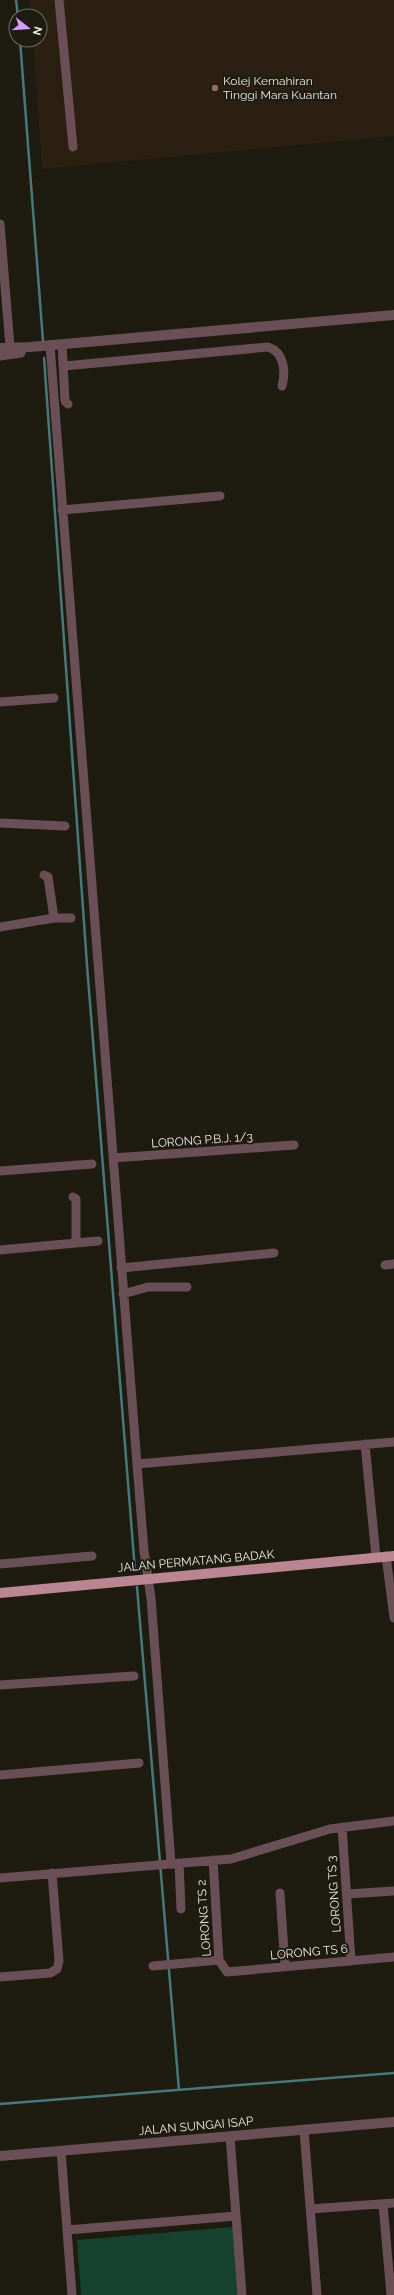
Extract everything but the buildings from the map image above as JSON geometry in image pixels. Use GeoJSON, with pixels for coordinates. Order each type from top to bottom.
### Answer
{"type":"FeatureCollection","features":[{"type":"Feature","properties":{"kind":"main road","name":"JALAN PERMATANG BADAK"},"geometry":{"type":"LineString","coordinates":[[0,1593],[385,1556]]}},
{"type":"Feature","properties":{"kind":"street"},"geometry":{"type":"LineString","coordinates":[[59,0],[73,148]]}},
{"type":"Feature","properties":{"kind":"street"},"geometry":{"type":"LineString","coordinates":[[0,224],[5,347],[50,345],[394,315]]}},
{"type":"Feature","properties":{"kind":"street"},"geometry":{"type":"LineString","coordinates":[[62,344],[65,401],[68,404]]}},
{"type":"Feature","properties":{"kind":"street"},"geometry":{"type":"LineString","coordinates":[[50,345],[137,1464],[172,1863],[181,1909]]}},
{"type":"Feature","properties":{"kind":"street"},"geometry":{"type":"LineString","coordinates":[[64,366],[268,347],[275,349],[282,358],[282,386]]}},
{"type":"Feature","properties":{"kind":"street"},"geometry":{"type":"LineString","coordinates":[[0,356],[21,353]]}},
{"type":"Feature","properties":{"kind":"street"},"geometry":{"type":"LineString","coordinates":[[62,510],[220,496]]}},
{"type":"Feature","properties":{"kind":"street"},"geometry":{"type":"LineString","coordinates":[[0,702],[54,698]]}},
{"type":"Feature","properties":{"kind":"street"},"geometry":{"type":"LineString","coordinates":[[0,823],[65,826]]}},
{"type":"Feature","properties":{"kind":"street"},"geometry":{"type":"LineString","coordinates":[[44,875],[48,877],[54,918]]}},
{"type":"Feature","properties":{"kind":"street"},"geometry":{"type":"LineString","coordinates":[[0,926],[54,918],[71,918]]}},
{"type":"Feature","properties":{"kind":"street","name":"LORONG P.B.J. 1/3"},"geometry":{"type":"LineString","coordinates":[[113,1158],[294,1145]]}},
{"type":"Feature","properties":{"kind":"street"},"geometry":{"type":"LineString","coordinates":[[0,1171],[92,1164]]}},
{"type":"Feature","properties":{"kind":"street"},"geometry":{"type":"LineString","coordinates":[[73,1197],[76,1199],[76,1243]]}},
{"type":"Feature","properties":{"kind":"street"},"geometry":{"type":"LineString","coordinates":[[0,1250],[98,1241]]}},
{"type":"Feature","properties":{"kind":"street"},"geometry":{"type":"LineString","coordinates":[[121,1268],[274,1253]]}},
{"type":"Feature","properties":{"kind":"street"},"geometry":{"type":"LineString","coordinates":[[124,1294],[148,1287],[187,1288]]}},
{"type":"Feature","properties":{"kind":"street"},"geometry":{"type":"LineString","coordinates":[[137,1464],[394,1442]]}},
{"type":"Feature","properties":{"kind":"street"},"geometry":{"type":"LineString","coordinates":[[365,1444],[385,1556],[394,1618]]}},
{"type":"Feature","properties":{"kind":"street"},"geometry":{"type":"LineString","coordinates":[[0,1564],[92,1556]]}},
{"type":"Feature","properties":{"kind":"street"},"geometry":{"type":"LineString","coordinates":[[0,1685],[134,1676]]}},
{"type":"Feature","properties":{"kind":"street"},"geometry":{"type":"LineString","coordinates":[[0,1775],[139,1763]]}},
{"type":"Feature","properties":{"kind":"street"},"geometry":{"type":"LineString","coordinates":[[0,1878],[213,1860],[248,1855],[315,1832],[342,1827],[394,1821]]}},
{"type":"Feature","properties":{"kind":"street","name":"LORONG TS 3"},"geometry":{"type":"LineString","coordinates":[[342,1827],[351,1961]]}},
{"type":"Feature","properties":{"kind":"street","name":"LORONG TS 2"},"geometry":{"type":"LineString","coordinates":[[213,1860],[219,1960],[227,1972]]}},
{"type":"Feature","properties":{"kind":"street"},"geometry":{"type":"LineString","coordinates":[[0,1977],[50,1973],[58,1965],[52,1873]]}},
{"type":"Feature","properties":{"kind":"street"},"geometry":{"type":"LineString","coordinates":[[347,1894],[394,1891]]}},
{"type":"Feature","properties":{"kind":"street"},"geometry":{"type":"LineString","coordinates":[[280,1893],[285,1966]]}},
{"type":"Feature","properties":{"kind":"street","name":"LORONG TS 6"},"geometry":{"type":"LineString","coordinates":[[227,1972],[394,1957]]}},
{"type":"Feature","properties":{"kind":"street"},"geometry":{"type":"LineString","coordinates":[[157,1966],[173,1963],[219,1960]]}},
{"type":"Feature","properties":{"kind":"street","name":"JALAN SUNGAI ISAP"},"geometry":{"type":"LineString","coordinates":[[0,2156],[394,2122]]}},
{"type":"Feature","properties":{"kind":"street"},"geometry":{"type":"LineString","coordinates":[[304,2130],[317,2295]]}},
{"type":"Feature","properties":{"kind":"street"},"geometry":{"type":"LineString","coordinates":[[230,2136],[242,2295]]}},
{"type":"Feature","properties":{"kind":"street"},"geometry":{"type":"LineString","coordinates":[[61,2151],[72,2295]]}},
{"type":"Feature","properties":{"kind":"street"},"geometry":{"type":"LineString","coordinates":[[310,2209],[394,2203]]}},
{"type":"Feature","properties":{"kind":"street"},"geometry":{"type":"LineString","coordinates":[[383,2204],[391,2295]]}},
{"type":"Feature","properties":{"kind":"street"},"geometry":{"type":"LineString","coordinates":[[67,2230],[236,2216]]}},
{"type":"Feature","properties":{"kind":"shaded area","name":"Kolej Kemahiran Tinggi Mara Kuantan"},"geometry":{"type":"Polygon","coordinates":[[[30,0],[394,0],[394,136],[42,169],[34,48],[48,48],[48,8],[30,8],[30,0]]]}},
{"type":"Feature","properties":{"kind":"green space"},"geometry":{"type":"Polygon","coordinates":[[[233,2227],[238,2295],[81,2295],[77,2240],[233,2227]]]}},
{"type":"Feature","properties":{"kind":"waterway"},"geometry":{"type":"LineString","coordinates":[[16,0],[17,8]]}},
{"type":"Feature","properties":{"kind":"waterway"},"geometry":{"type":"LineString","coordinates":[[21,48],[43,341]]}},
{"type":"Feature","properties":{"kind":"waterway"},"geometry":{"type":"LineString","coordinates":[[44,358],[87,965],[135,1571]]}},
{"type":"Feature","properties":{"kind":"waterway"},"geometry":{"type":"LineString","coordinates":[[137,1587],[179,2090]]}},
{"type":"Feature","properties":{"kind":"waterway"},"geometry":{"type":"LineString","coordinates":[[0,2104],[394,2073]]}},
{"type":"Feature","properties":{"kind":"place","name":"Kolej Kemahiran Tinggi Mara Kuantan"},"geometry":{"type":"Point","coordinates":[215,88]}}]}
